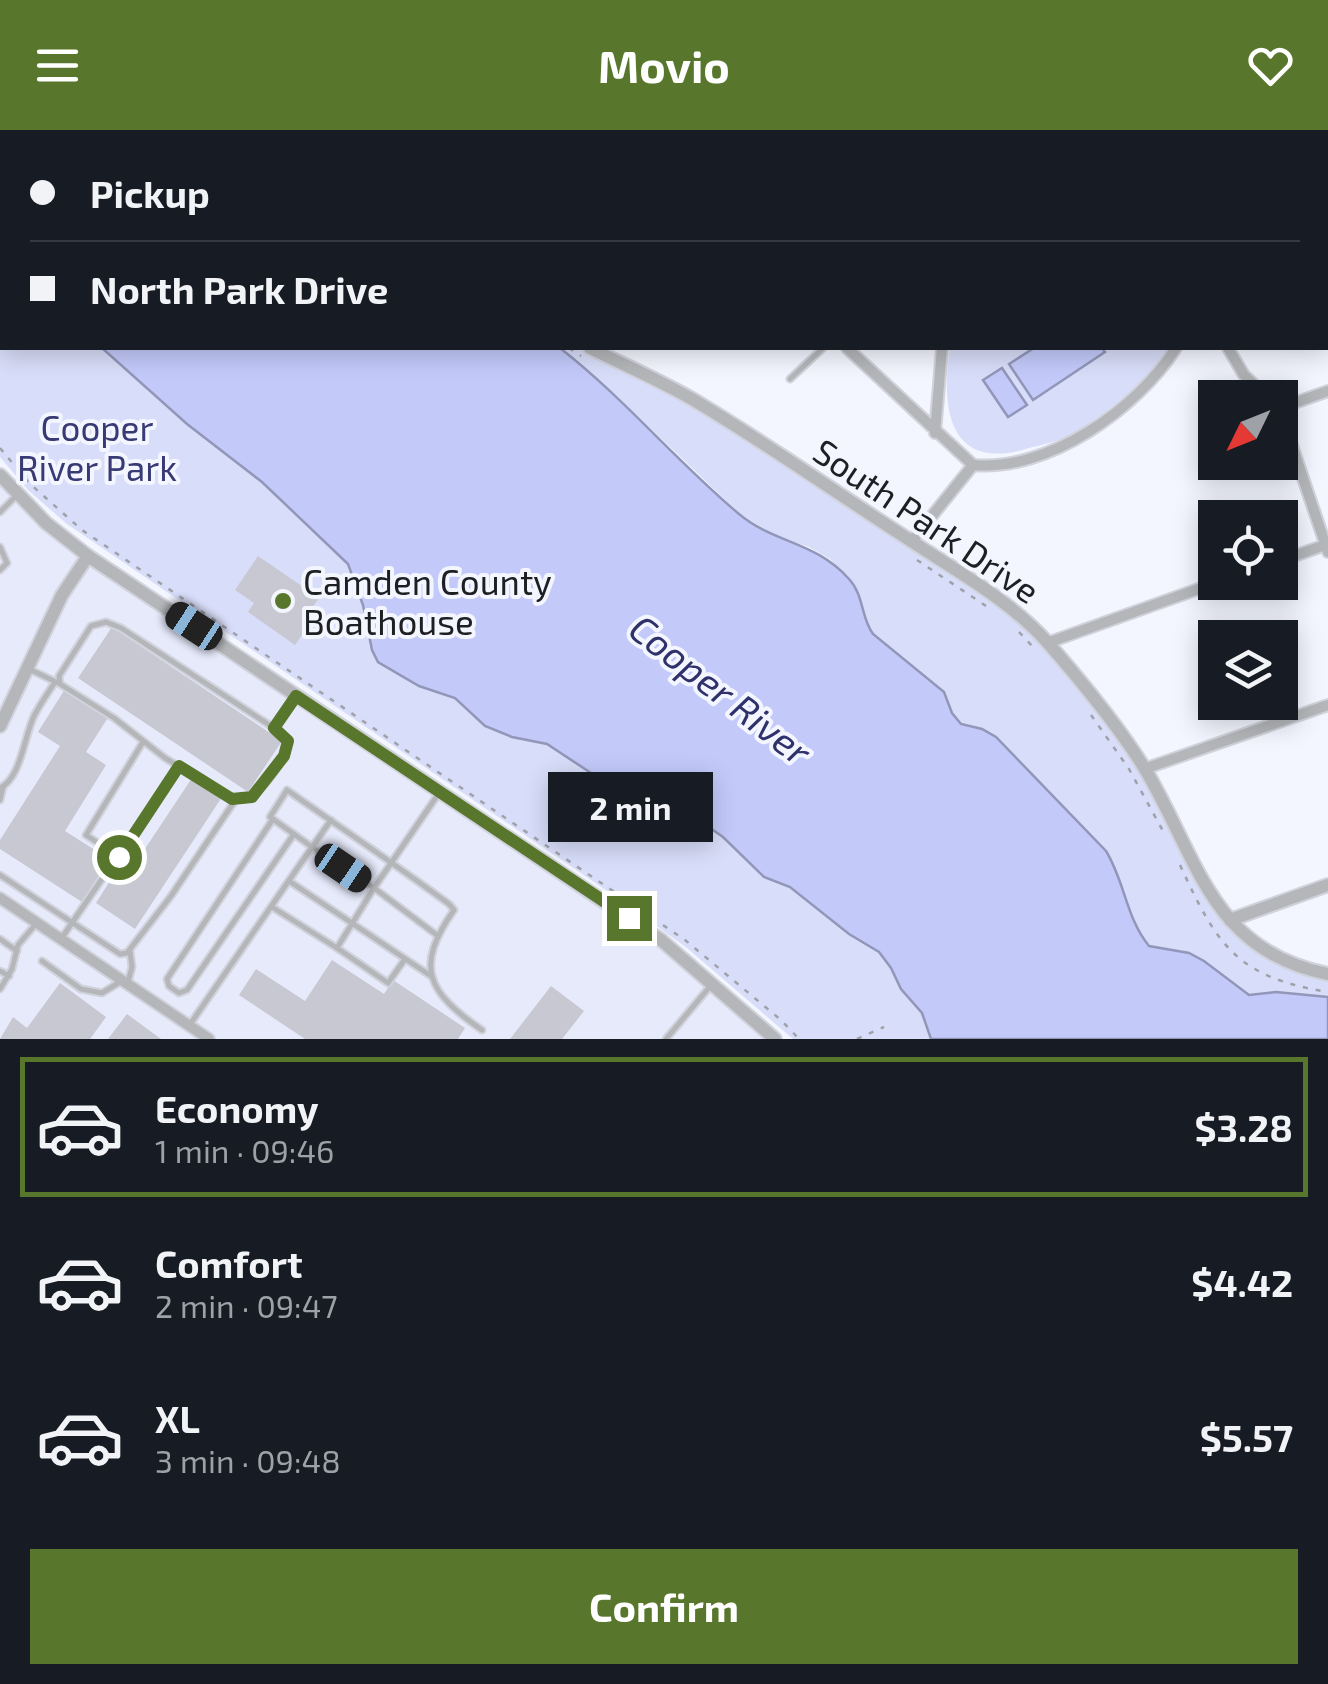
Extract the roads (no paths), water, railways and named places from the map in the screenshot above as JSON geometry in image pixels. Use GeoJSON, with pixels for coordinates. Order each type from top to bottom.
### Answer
{"type":"FeatureCollection","features":[{"type":"Feature","properties":{"kind":"street"},"geometry":{"type":"LineString","coordinates":[[849,350],[972,465],[998,467],[1066,444],[1132,400],[1173,353]]}},
{"type":"Feature","properties":{"kind":"street"},"geometry":{"type":"LineString","coordinates":[[935,433],[942,350]]}},
{"type":"Feature","properties":{"kind":"street"},"geometry":{"type":"LineString","coordinates":[[1230,350],[1249,380]]}},
{"type":"Feature","properties":{"kind":"street","name":"South Park Drive"},"geometry":{"type":"LineString","coordinates":[[590,355],[690,398],[976,584],[1043,647],[1144,769],[1217,906],[1249,941],[1297,968],[1328,974]]}},
{"type":"Feature","properties":{"kind":"street"},"geometry":{"type":"LineString","coordinates":[[1298,402],[1328,391]]}},
{"type":"Feature","properties":{"kind":"street"},"geometry":{"type":"LineString","coordinates":[[1298,462],[1327,547],[1298,556]]}},
{"type":"Feature","properties":{"kind":"street"},"geometry":{"type":"LineString","coordinates":[[911,542],[972,465]]}},
{"type":"Feature","properties":{"kind":"street"},"geometry":{"type":"LineString","coordinates":[[0,475],[17,495],[88,556],[660,940],[775,1039]]}},
{"type":"Feature","properties":{"kind":"street"},"geometry":{"type":"LineString","coordinates":[[0,726],[7,693],[29,670],[62,595],[88,556]]}},
{"type":"Feature","properties":{"kind":"street"},"geometry":{"type":"LineString","coordinates":[[1043,647],[1198,589]]}},
{"type":"Feature","properties":{"kind":"street"},"geometry":{"type":"LineString","coordinates":[[1144,769],[1328,705]]}},
{"type":"Feature","properties":{"kind":"street"},"geometry":{"type":"LineString","coordinates":[[1230,920],[1328,885]]}},
{"type":"Feature","properties":{"kind":"street"},"geometry":{"type":"LineString","coordinates":[[0,898],[209,1039]]}},
{"type":"Feature","properties":{"kind":"lane"},"geometry":{"type":"LineString","coordinates":[[790,378],[821,350]]}},
{"type":"Feature","properties":{"kind":"lane"},"geometry":{"type":"LineString","coordinates":[[0,512],[17,495]]}},
{"type":"Feature","properties":{"kind":"lane"},"geometry":{"type":"LineString","coordinates":[[0,547],[8,563],[0,570]]}},
{"type":"Feature","properties":{"kind":"lane"},"geometry":{"type":"LineString","coordinates":[[0,800],[2,787],[18,763],[34,716],[58,683],[80,638],[91,626],[106,622],[122,628],[288,741],[284,756],[252,797],[236,800],[143,742],[114,718],[58,683],[29,670]]}},
{"type":"Feature","properties":{"kind":"lane"},"geometry":{"type":"LineString","coordinates":[[274,728],[296,696]]}},
{"type":"Feature","properties":{"kind":"lane"},"geometry":{"type":"LineString","coordinates":[[119,857],[86,834],[143,742]]}},
{"type":"Feature","properties":{"kind":"lane"},"geometry":{"type":"LineString","coordinates":[[61,939],[179,766]]}},
{"type":"Feature","properties":{"kind":"lane"},"geometry":{"type":"LineString","coordinates":[[438,936],[270,817],[286,790],[392,862],[454,910],[438,936],[430,948],[433,978],[446,1003],[482,1030]]}},
{"type":"Feature","properties":{"kind":"lane"},"geometry":{"type":"LineString","coordinates":[[337,948],[440,790]]}},
{"type":"Feature","properties":{"kind":"lane"},"geometry":{"type":"LineString","coordinates":[[0,875],[120,954],[130,950],[236,800]]}},
{"type":"Feature","properties":{"kind":"lane"},"geometry":{"type":"LineString","coordinates":[[273,819],[168,978],[169,986],[179,993],[187,990],[294,834]]}},
{"type":"Feature","properties":{"kind":"lane"},"geometry":{"type":"LineString","coordinates":[[190,1026],[330,820]]}},
{"type":"Feature","properties":{"kind":"lane"},"geometry":{"type":"LineString","coordinates":[[289,881],[433,978]]}},
{"type":"Feature","properties":{"kind":"lane"},"geometry":{"type":"LineString","coordinates":[[271,907],[388,983],[405,959]]}},
{"type":"Feature","properties":{"kind":"lane"},"geometry":{"type":"LineString","coordinates":[[0,989],[16,951],[37,922]]}},
{"type":"Feature","properties":{"kind":"lane"},"geometry":{"type":"LineString","coordinates":[[0,939],[16,951]]}},
{"type":"Feature","properties":{"kind":"lane"},"geometry":{"type":"LineString","coordinates":[[42,961],[82,989],[102,993],[125,982],[132,967],[130,950]]}},
{"type":"Feature","properties":{"kind":"lane"},"geometry":{"type":"LineString","coordinates":[[0,971],[8,976]]}},
{"type":"Feature","properties":{"kind":"lane"},"geometry":{"type":"LineString","coordinates":[[666,1039],[713,984]]}},
{"type":"Feature","properties":{"kind":"water","name":"Cooper River"},"geometry":{"type":"Polygon","coordinates":[[[104,350],[562,350],[739,514],[823,557],[849,579],[873,634],[944,692],[961,724],[996,737],[1106,851],[1135,924],[1149,946],[1189,953],[1249,995],[1276,992],[1328,997],[1328,1039],[931,1039],[922,1013],[901,989],[879,952],[849,934],[790,887],[764,877],[723,837],[697,819],[594,775],[547,744],[512,737],[485,726],[455,698],[419,686],[378,662],[348,564],[262,482],[187,424],[104,350]]]}},
{"type":"Feature","properties":{"kind":"water"},"geometry":{"type":"Polygon","coordinates":[[[1031,350],[1105,352],[1033,400],[1009,364],[1031,350]]]}},
{"type":"Feature","properties":{"kind":"water"},"geometry":{"type":"Polygon","coordinates":[[[1002,368],[1027,405],[1008,417],[983,380],[1002,368]]]}},
{"type":"Feature","properties":{"kind":"place","name":"Camden County Boathouse"},"geometry":{"type":"Point","coordinates":[283,601]}},
{"type":"Feature","properties":{"kind":"park label","name":"Cooper River Park"},"geometry":{"type":"Point","coordinates":[97,447]}}]}
